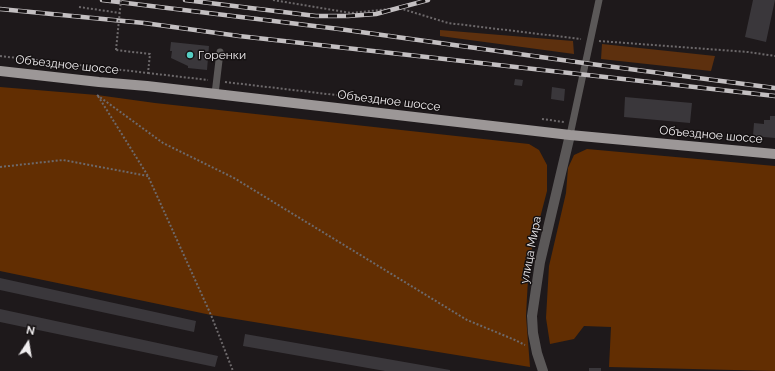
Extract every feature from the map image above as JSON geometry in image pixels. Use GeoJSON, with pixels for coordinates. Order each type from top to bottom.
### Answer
{"type":"FeatureCollection","features":[{"type":"Feature","properties":{"kind":"main road","name":"Объездное шоссе"},"geometry":{"type":"LineString","coordinates":[[0,71],[215,94],[570,136],[775,154]]}},
{"type":"Feature","properties":{"kind":"street","name":"улица Мира"},"geometry":{"type":"LineString","coordinates":[[543,371],[537,353],[533,333],[532,316],[540,262],[570,136]]}},
{"type":"Feature","properties":{"kind":"lane"},"geometry":{"type":"LineString","coordinates":[[570,136],[599,0]]}},
{"type":"Feature","properties":{"kind":"lane"},"geometry":{"type":"LineString","coordinates":[[215,94],[220,52]]}},
{"type":"Feature","properties":{"kind":"path"},"geometry":{"type":"LineString","coordinates":[[121,0],[116,50],[150,54],[148,73]]}},
{"type":"Feature","properties":{"kind":"path"},"geometry":{"type":"LineString","coordinates":[[274,0],[350,13],[399,8],[448,23],[590,40],[748,52],[775,56]]}},
{"type":"Feature","properties":{"kind":"path"},"geometry":{"type":"LineString","coordinates":[[79,7],[120,13]]}},
{"type":"Feature","properties":{"kind":"path"},"geometry":{"type":"LineString","coordinates":[[0,56],[423,106]]}},
{"type":"Feature","properties":{"kind":"path"},"geometry":{"type":"LineString","coordinates":[[233,371],[211,315],[148,176],[97,95],[163,143],[234,178],[467,320],[515,340],[525,346]]}},
{"type":"Feature","properties":{"kind":"path"},"geometry":{"type":"LineString","coordinates":[[542,119],[565,122]]}},
{"type":"Feature","properties":{"kind":"path"},"geometry":{"type":"LineString","coordinates":[[0,167],[63,160],[148,176]]}},
{"type":"Feature","properties":{"kind":"shaded area"},"geometry":{"type":"Polygon","coordinates":[[[440,30],[573,41],[574,54],[440,36],[440,30]]]}},
{"type":"Feature","properties":{"kind":"shaded area"},"geometry":{"type":"Polygon","coordinates":[[[602,44],[715,56],[711,71],[601,59],[602,44]]]}},
{"type":"Feature","properties":{"kind":"shaded area"},"geometry":{"type":"Polygon","coordinates":[[[0,87],[97,95],[155,103],[529,144],[539,150],[547,165],[547,191],[529,260],[526,316],[530,367],[211,315],[0,271],[0,87]]]}},
{"type":"Feature","properties":{"kind":"shaded area"},"geometry":{"type":"Polygon","coordinates":[[[587,149],[775,166],[775,371],[609,367],[611,327],[584,326],[574,339],[550,344],[546,318],[549,266],[566,193],[568,168],[574,155],[587,149]]]}},
{"type":"Feature","properties":{"kind":"building"},"geometry":{"type":"Polygon","coordinates":[[[753,0],[775,0],[766,42],[745,37],[753,0]]]}},
{"type":"Feature","properties":{"kind":"building","name":"Горенки"},"geometry":{"type":"Polygon","coordinates":[[[171,42],[209,46],[207,70],[188,68],[188,66],[171,58],[171,42]]]}},
{"type":"Feature","properties":{"kind":"building"},"geometry":{"type":"Polygon","coordinates":[[[515,79],[523,80],[522,86],[514,85],[515,79]]]}},
{"type":"Feature","properties":{"kind":"building"},"geometry":{"type":"Polygon","coordinates":[[[552,87],[565,89],[564,101],[551,99],[552,87]]]}},
{"type":"Feature","properties":{"kind":"building"},"geometry":{"type":"Polygon","coordinates":[[[625,97],[692,103],[690,123],[624,117],[625,97]]]}},
{"type":"Feature","properties":{"kind":"building"},"geometry":{"type":"Polygon","coordinates":[[[770,116],[775,116],[775,138],[753,136],[754,123],[764,124],[764,120],[770,120],[770,116]]]}},
{"type":"Feature","properties":{"kind":"building"},"geometry":{"type":"Polygon","coordinates":[[[0,278],[196,321],[194,332],[0,290],[0,278]]]}},
{"type":"Feature","properties":{"kind":"building"},"geometry":{"type":"Polygon","coordinates":[[[0,309],[218,356],[215,367],[0,322],[0,309]]]}},
{"type":"Feature","properties":{"kind":"building"},"geometry":{"type":"Polygon","coordinates":[[[245,334],[450,371],[385,371],[243,346],[245,334]]]}},
{"type":"Feature","properties":{"kind":"building"},"geometry":{"type":"Polygon","coordinates":[[[589,368],[601,368],[601,371],[589,371],[589,368]]]}},
{"type":"Feature","properties":{"kind":"railway"},"geometry":{"type":"LineString","coordinates":[[102,0],[339,29],[775,88]]}},
{"type":"Feature","properties":{"kind":"railway"},"geometry":{"type":"LineString","coordinates":[[185,0],[316,16],[376,14],[428,0]]}},
{"type":"Feature","properties":{"kind":"railway"},"geometry":{"type":"LineString","coordinates":[[0,9],[144,23],[239,36],[775,96]]}},
{"type":"Feature","properties":{"kind":"place","name":"Горенки"},"geometry":{"type":"Point","coordinates":[190,55]}}]}
